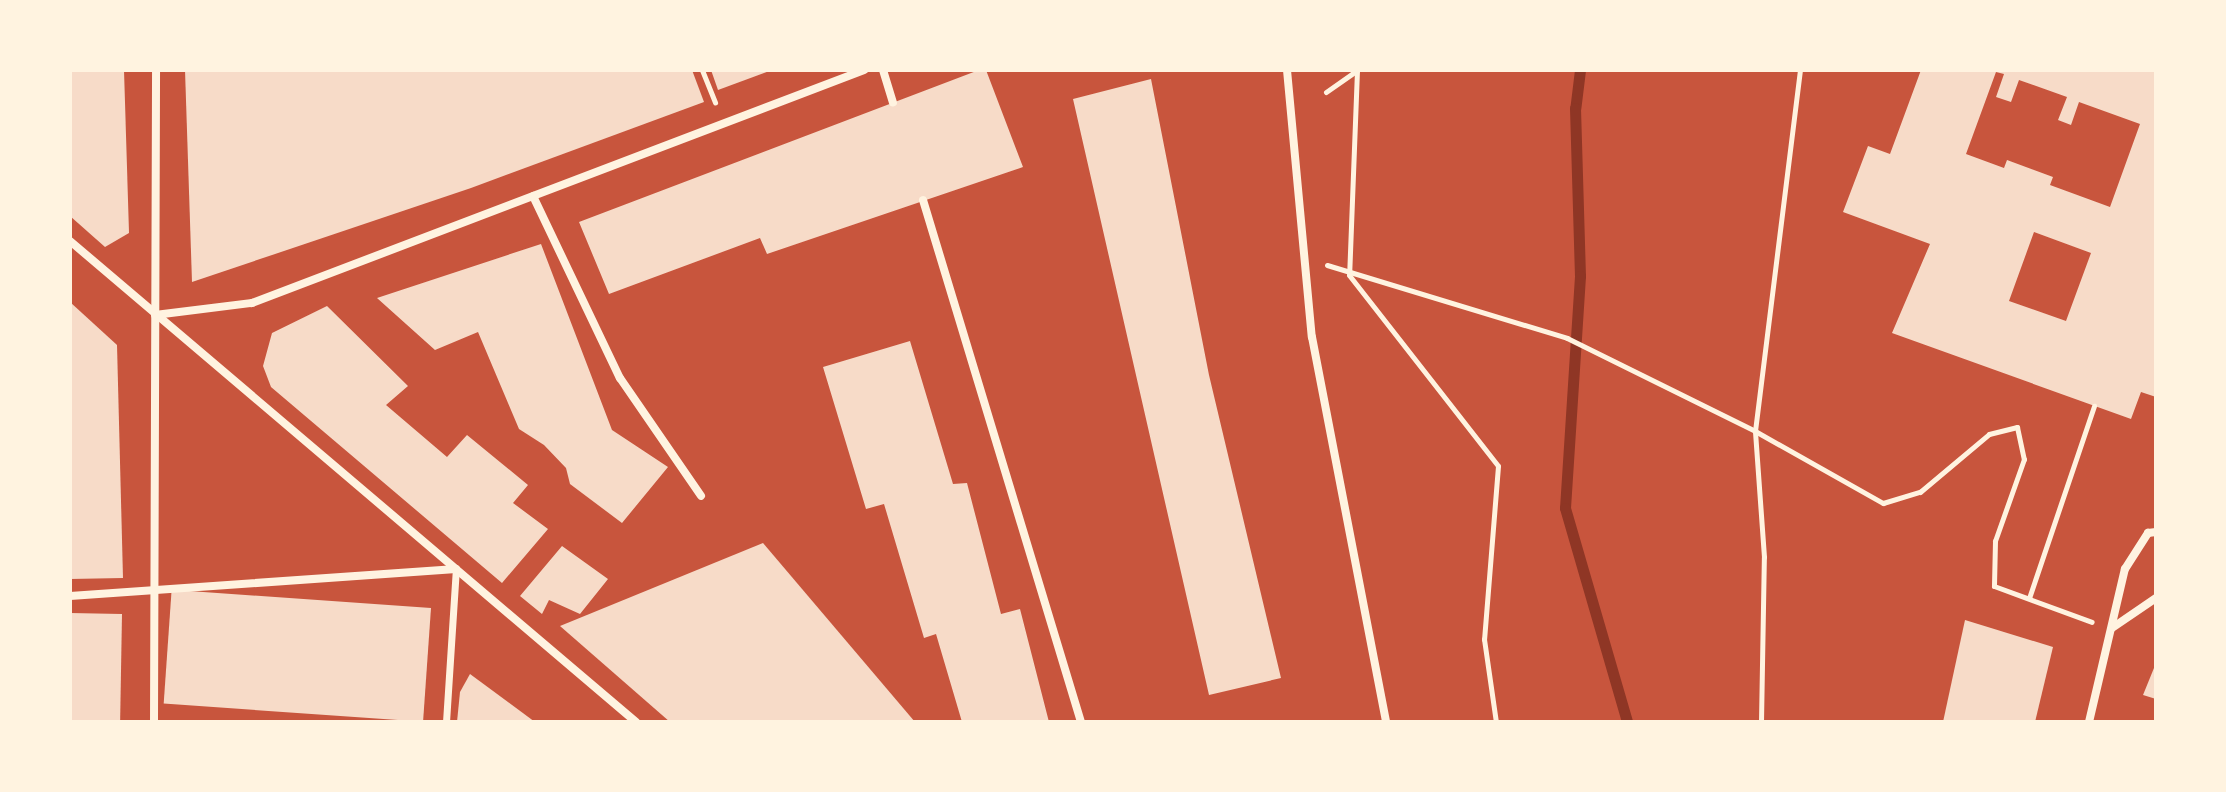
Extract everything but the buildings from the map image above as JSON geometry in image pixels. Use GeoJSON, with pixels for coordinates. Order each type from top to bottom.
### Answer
{"type":"FeatureCollection","features":[{"type":"Feature","properties":{"kind":"street"},"geometry":{"type":"LineString","coordinates":[[154,722],[156,70]]}},
{"type":"Feature","properties":{"kind":"street"},"geometry":{"type":"LineString","coordinates":[[155,315],[245,305],[864,70]]}},
{"type":"Feature","properties":{"kind":"street"},"geometry":{"type":"LineString","coordinates":[[883,70],[893,103]]}},
{"type":"Feature","properties":{"kind":"street"},"geometry":{"type":"LineString","coordinates":[[1287,70],[1312,337],[1386,722]]}},
{"type":"Feature","properties":{"kind":"street"},"geometry":{"type":"LineString","coordinates":[[533,196],[620,378],[701,496]]}},
{"type":"Feature","properties":{"kind":"street"},"geometry":{"type":"LineString","coordinates":[[923,200],[1081,722]]}},
{"type":"Feature","properties":{"kind":"street"},"geometry":{"type":"LineString","coordinates":[[70,241],[636,722]]}},
{"type":"Feature","properties":{"kind":"street"},"geometry":{"type":"LineString","coordinates":[[2089,722],[2125,569],[2148,533],[2156,532]]}},
{"type":"Feature","properties":{"kind":"street"},"geometry":{"type":"LineString","coordinates":[[70,596],[156,593],[456,569]]}},
{"type":"Feature","properties":{"kind":"street"},"geometry":{"type":"LineString","coordinates":[[446,722],[456,569]]}},
{"type":"Feature","properties":{"kind":"street"},"geometry":{"type":"LineString","coordinates":[[2111,629],[2156,598]]}},
{"type":"Feature","properties":{"kind":"path"},"geometry":{"type":"LineString","coordinates":[[702,70],[724,123]]}},
{"type":"Feature","properties":{"kind":"path"},"geometry":{"type":"LineString","coordinates":[[1326,92],[1357,70]]}},
{"type":"Feature","properties":{"kind":"path"},"geometry":{"type":"LineString","coordinates":[[1357,70],[1349,275],[1498,466],[1484,639],[1496,722]]}},
{"type":"Feature","properties":{"kind":"path"},"geometry":{"type":"LineString","coordinates":[[1761,722],[1764,557],[1755,431],[1800,70]]}},
{"type":"Feature","properties":{"kind":"path"},"geometry":{"type":"LineString","coordinates":[[1349,275],[1567,338],[1755,431],[1883,503],[1920,492],[1989,434],[2017,427],[2024,459],[1995,541],[1994,586],[2111,629]]}},
{"type":"Feature","properties":{"kind":"path"},"geometry":{"type":"LineString","coordinates":[[2029,598],[2094,406]]}},
{"type":"Feature","properties":{"kind":"waterway"},"geometry":{"type":"LineString","coordinates":[[1580,70],[1575,108],[1580,276],[1565,508],[1627,722]]}}]}
